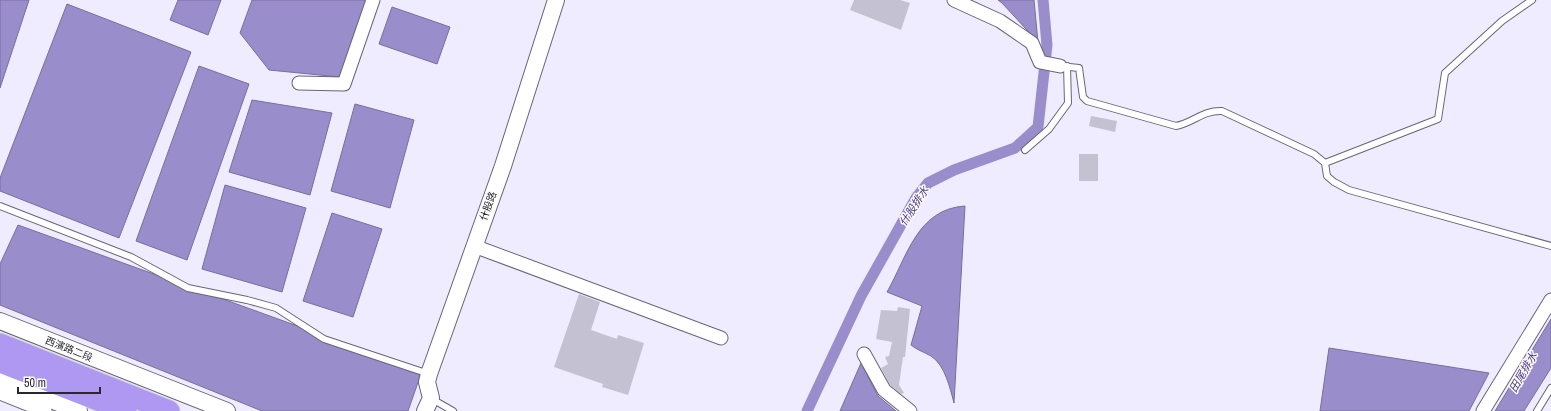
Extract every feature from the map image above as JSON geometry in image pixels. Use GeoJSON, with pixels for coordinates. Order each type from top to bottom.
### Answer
{"type":"FeatureCollection","features":[{"type":"Feature","properties":{"kind":"highway"},"geometry":{"type":"LineString","coordinates":[[0,344],[169,411]]}},
{"type":"Feature","properties":{"kind":"highway"},"geometry":{"type":"LineString","coordinates":[[0,362],[126,411]]}},
{"type":"Feature","properties":{"kind":"street"},"geometry":{"type":"LineString","coordinates":[[299,83],[344,84],[373,0]]}},
{"type":"Feature","properties":{"kind":"street","name":"什股路"},"geometry":{"type":"LineString","coordinates":[[428,404],[428,374],[503,166],[556,0]]}},
{"type":"Feature","properties":{"kind":"street"},"geometry":{"type":"LineString","coordinates":[[954,0],[1000,21],[1032,43],[1040,62],[1064,66]]}},
{"type":"Feature","properties":{"kind":"street"},"geometry":{"type":"LineString","coordinates":[[474,246],[721,338]]}},
{"type":"Feature","properties":{"kind":"street"},"geometry":{"type":"LineString","coordinates":[[1483,411],[1551,300]]}},
{"type":"Feature","properties":{"kind":"street","name":"西濱路二段"},"geometry":{"type":"LineString","coordinates":[[0,321],[226,411]]}},
{"type":"Feature","properties":{"kind":"street"},"geometry":{"type":"LineString","coordinates":[[864,354],[884,390],[910,411]]}},
{"type":"Feature","properties":{"kind":"street"},"geometry":{"type":"LineString","coordinates":[[0,380],[78,411]]}},
{"type":"Feature","properties":{"kind":"street"},"geometry":{"type":"LineString","coordinates":[[0,394],[45,411]]}},
{"type":"Feature","properties":{"kind":"lane"},"geometry":{"type":"LineString","coordinates":[[1325,163],[1438,119],[1445,73],[1502,21],[1532,0]]}},
{"type":"Feature","properties":{"kind":"lane"},"geometry":{"type":"LineString","coordinates":[[1025,150],[1049,129],[1068,103],[1064,66],[1079,68],[1084,97],[1087,101],[1176,126],[1183,125],[1204,113],[1213,110],[1222,110],[1314,154],[1325,163],[1327,176],[1334,182],[1349,190],[1551,246]]}},
{"type":"Feature","properties":{"kind":"lane"},"geometry":{"type":"LineString","coordinates":[[0,206],[131,257],[188,288],[247,300],[276,308],[324,338],[428,374]]}},
{"type":"Feature","properties":{"kind":"lane"},"geometry":{"type":"LineString","coordinates":[[1537,411],[1551,388]]}},
{"type":"Feature","properties":{"kind":"lane"},"geometry":{"type":"LineString","coordinates":[[428,404],[454,411]]}},
{"type":"Feature","properties":{"kind":"water"},"geometry":{"type":"Polygon","coordinates":[[[0,0],[29,0],[0,88],[0,0]]]}},
{"type":"Feature","properties":{"kind":"water"},"geometry":{"type":"Polygon","coordinates":[[[178,0],[221,0],[208,35],[170,20],[178,0]]]}},
{"type":"Feature","properties":{"kind":"water"},"geometry":{"type":"Polygon","coordinates":[[[252,0],[367,0],[340,77],[269,70],[240,33],[252,0]]]}},
{"type":"Feature","properties":{"kind":"water"},"geometry":{"type":"Polygon","coordinates":[[[998,0],[1034,0],[1038,42],[1002,3],[998,0]]]}},
{"type":"Feature","properties":{"kind":"water"},"geometry":{"type":"Polygon","coordinates":[[[67,4],[191,52],[119,238],[0,191],[0,178],[67,4]]]}},
{"type":"Feature","properties":{"kind":"water"},"geometry":{"type":"Polygon","coordinates":[[[392,7],[450,27],[437,64],[379,44],[392,7]]]}},
{"type":"Feature","properties":{"kind":"water"},"geometry":{"type":"Polygon","coordinates":[[[199,66],[249,84],[187,260],[136,241],[199,66]]]}},
{"type":"Feature","properties":{"kind":"water"},"geometry":{"type":"Polygon","coordinates":[[[252,100],[332,113],[310,195],[229,172],[252,100]]]}},
{"type":"Feature","properties":{"kind":"water"},"geometry":{"type":"Polygon","coordinates":[[[355,104],[414,120],[390,208],[331,191],[355,104]]]}},
{"type":"Feature","properties":{"kind":"water"},"geometry":{"type":"Polygon","coordinates":[[[225,185],[306,208],[282,292],[202,269],[225,185]]]}},
{"type":"Feature","properties":{"kind":"water"},"geometry":{"type":"Polygon","coordinates":[[[965,206],[954,403],[946,377],[940,365],[931,356],[911,345],[922,306],[887,292],[908,250],[924,225],[935,216],[949,209],[965,206]]]}},
{"type":"Feature","properties":{"kind":"water"},"geometry":{"type":"Polygon","coordinates":[[[332,213],[382,229],[353,317],[303,301],[332,213]]]}},
{"type":"Feature","properties":{"kind":"water"},"geometry":{"type":"Polygon","coordinates":[[[18,225],[422,371],[408,411],[262,411],[0,305],[0,264],[18,225]]]}},
{"type":"Feature","properties":{"kind":"water","name":"田尾排水"},"geometry":{"type":"Polygon","coordinates":[[[1551,319],[1551,368],[1524,411],[1495,411],[1551,319]]]}},
{"type":"Feature","properties":{"kind":"water"},"geometry":{"type":"Polygon","coordinates":[[[1329,348],[1489,373],[1469,411],[1320,411],[1329,348]]]}},
{"type":"Feature","properties":{"kind":"water"},"geometry":{"type":"Polygon","coordinates":[[[861,363],[878,396],[896,411],[840,411],[861,363]]]}},
{"type":"Feature","properties":{"kind":"building"},"geometry":{"type":"Polygon","coordinates":[[[854,0],[900,0],[910,3],[901,30],[850,10],[854,0]]]}},
{"type":"Feature","properties":{"kind":"building"},"geometry":{"type":"Polygon","coordinates":[[[1091,116],[1117,121],[1115,132],[1089,126],[1091,116]]]}},
{"type":"Feature","properties":{"kind":"building"},"geometry":{"type":"Polygon","coordinates":[[[1079,154],[1098,154],[1098,181],[1079,181],[1079,154]]]}},
{"type":"Feature","properties":{"kind":"building"},"geometry":{"type":"Polygon","coordinates":[[[579,294],[600,302],[591,330],[617,339],[618,335],[644,343],[628,395],[602,387],[603,384],[554,367],[579,294]]]}},
{"type":"Feature","properties":{"kind":"building"},"geometry":{"type":"Polygon","coordinates":[[[898,307],[910,309],[905,357],[903,357],[899,385],[904,393],[901,394],[890,385],[881,368],[888,364],[885,357],[889,356],[892,342],[876,339],[881,310],[897,311],[898,307]]]}},
{"type":"Feature","properties":{"kind":"waterway","name":"什股排水"},"geometry":{"type":"LineString","coordinates":[[807,411],[861,296],[916,198],[928,183],[954,170],[1015,148],[1038,127],[1047,45],[1043,0]]}}]}
